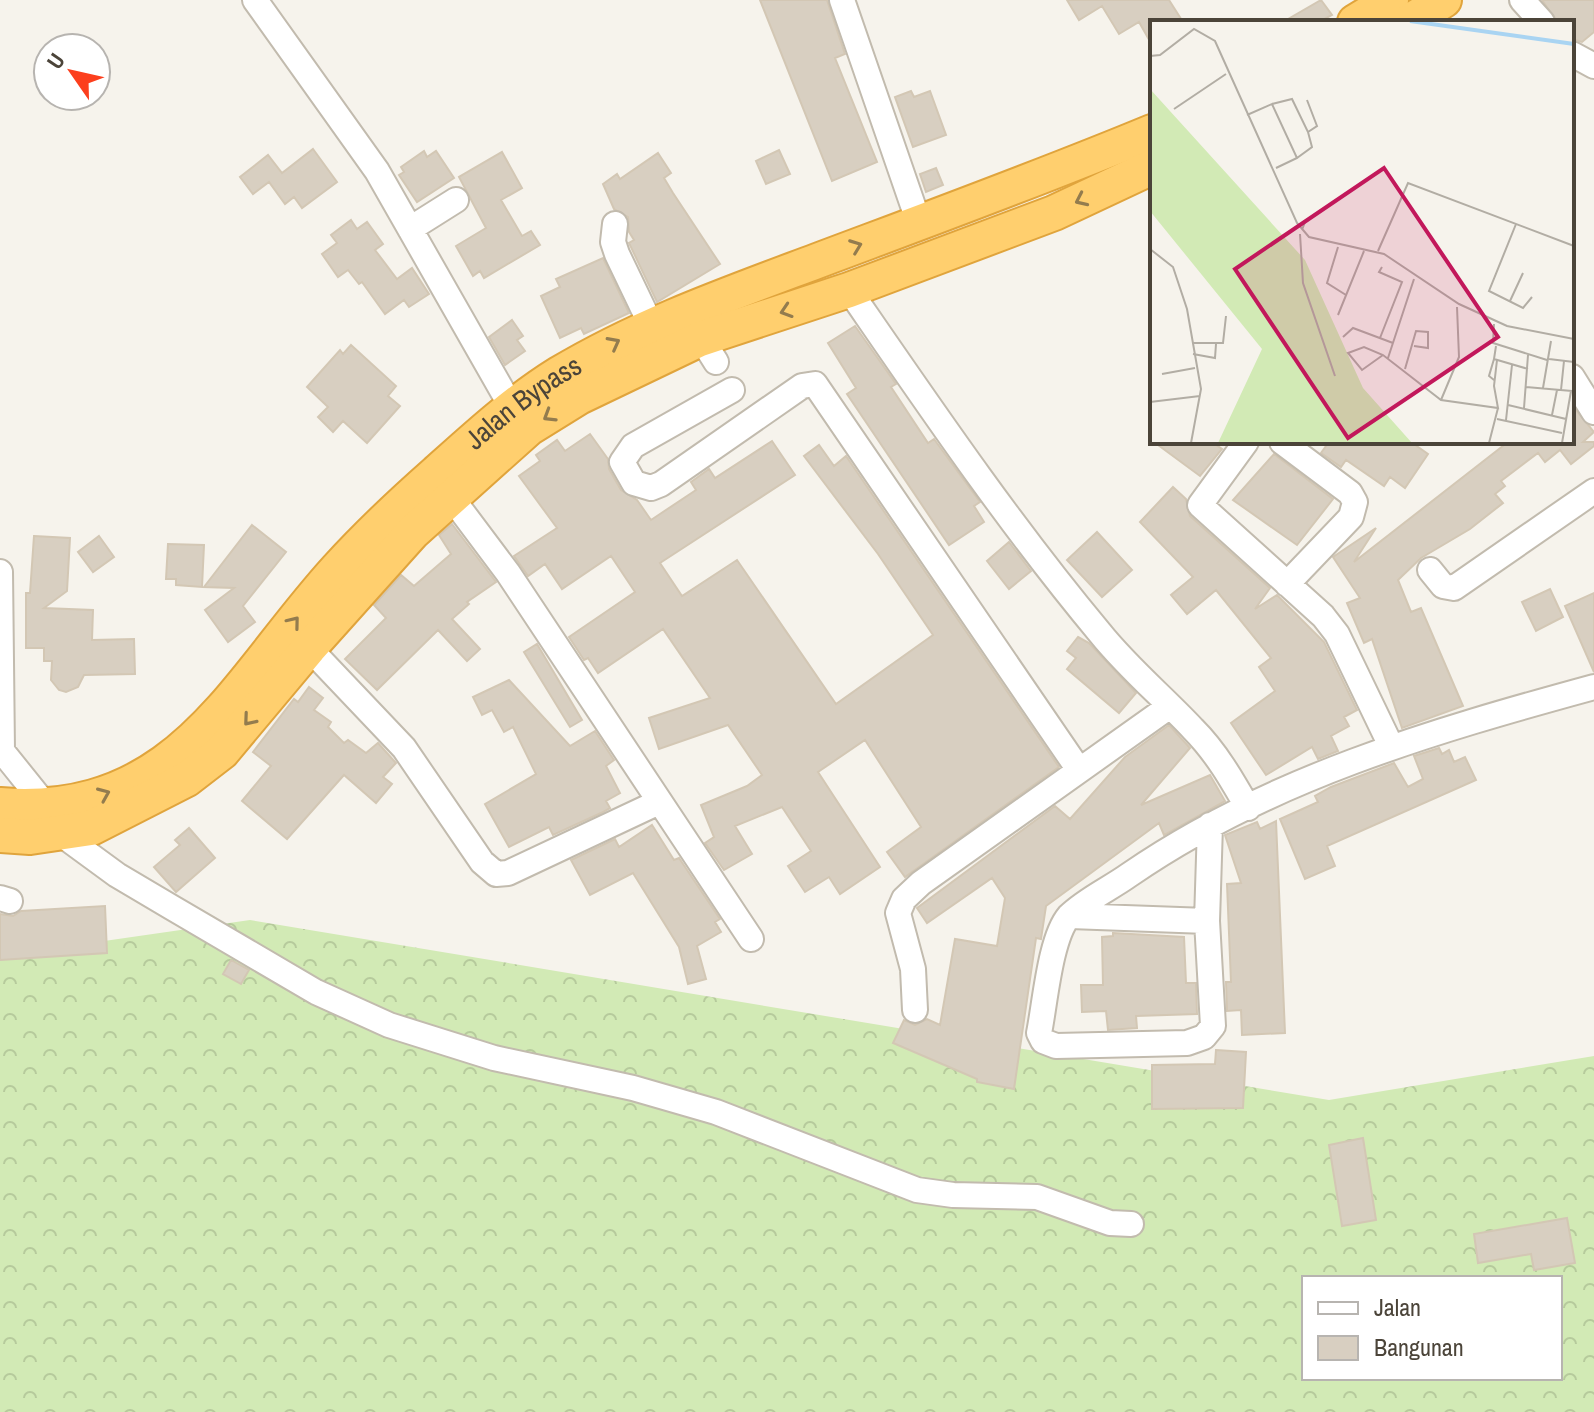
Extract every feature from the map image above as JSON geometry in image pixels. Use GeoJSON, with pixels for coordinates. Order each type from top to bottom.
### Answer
{"type":"FeatureCollection","features":[{"type":"Feature","properties":{"kind":"highway"},"geometry":{"type":"LineString","coordinates":[[1358,20],[1391,0]]}},
{"type":"Feature","properties":{"kind":"highway"},"geometry":{"type":"LineString","coordinates":[[1412,20],[1444,0]]}},
{"type":"Feature","properties":{"kind":"highway","name":"Jalan Bypass"},"geometry":{"type":"LineString","coordinates":[[711,355],[919,223],[1150,133]]}},
{"type":"Feature","properties":{"kind":"highway","name":"Jalan Bypass"},"geometry":{"type":"LineString","coordinates":[[0,805],[91,828],[187,779],[222,752],[309,648],[413,532],[529,428],[579,397],[711,355],[849,290],[1054,213],[1150,168]]}},
{"type":"Feature","properties":{"kind":"highway","name":"Jalan Bypass"},"geometry":{"type":"LineString","coordinates":[[0,835],[54,820],[113,790],[171,758],[208,728],[337,569],[426,481],[511,406],[568,369],[651,325],[711,355]]}},
{"type":"Feature","properties":{"kind":"street"},"geometry":{"type":"LineString","coordinates":[[255,0],[355,138],[511,406]]}},
{"type":"Feature","properties":{"kind":"street"},"geometry":{"type":"LineString","coordinates":[[842,0],[919,223]]}},
{"type":"Feature","properties":{"kind":"street"},"geometry":{"type":"LineString","coordinates":[[1522,0],[1540,20]]}},
{"type":"Feature","properties":{"kind":"street"},"geometry":{"type":"LineString","coordinates":[[1574,55],[1594,66]]}},
{"type":"Feature","properties":{"kind":"street"},"geometry":{"type":"LineString","coordinates":[[410,229],[456,200]]}},
{"type":"Feature","properties":{"kind":"street"},"geometry":{"type":"LineString","coordinates":[[615,224],[613,242],[617,254],[651,325]]}},
{"type":"Feature","properties":{"kind":"street"},"geometry":{"type":"LineString","coordinates":[[849,290],[932,411],[1089,620],[1129,668],[1170,706],[1221,762],[1248,808]]}},
{"type":"Feature","properties":{"kind":"street"},"geometry":{"type":"LineString","coordinates":[[749,420],[711,355],[622,462],[634,483],[651,488],[661,484],[749,420],[802,386],[815,384],[822,389],[1079,770]]}},
{"type":"Feature","properties":{"kind":"street"},"geometry":{"type":"LineString","coordinates":[[1574,380],[1594,412]]}},
{"type":"Feature","properties":{"kind":"street"},"geometry":{"type":"LineString","coordinates":[[1244,444],[1201,499],[1200,505],[1337,634],[1391,746]]}},
{"type":"Feature","properties":{"kind":"street"},"geometry":{"type":"LineString","coordinates":[[1285,444],[1350,493],[1355,502],[1351,517],[1287,584]]}},
{"type":"Feature","properties":{"kind":"street"},"geometry":{"type":"LineString","coordinates":[[1430,570],[1443,586],[1454,588],[1594,491]]}},
{"type":"Feature","properties":{"kind":"street"},"geometry":{"type":"LineString","coordinates":[[451,497],[508,573],[751,939]]}},
{"type":"Feature","properties":{"kind":"street"},"geometry":{"type":"LineString","coordinates":[[0,572],[1,752],[54,820],[117,875],[316,992],[389,1025],[494,1058],[633,1088],[716,1112],[917,1190],[953,1195],[1037,1197],[1110,1223],[1131,1224]]}},
{"type":"Feature","properties":{"kind":"street"},"geometry":{"type":"LineString","coordinates":[[309,648],[404,748],[482,862],[496,874],[508,873],[659,802]]}},
{"type":"Feature","properties":{"kind":"street"},"geometry":{"type":"LineString","coordinates":[[1210,825],[1207,921],[1213,1026],[1204,1037],[1187,1043],[1056,1046],[1043,1041],[1039,1033],[1058,941],[1070,916],[1168,848],[1210,825],[1391,746],[1594,687]]}},
{"type":"Feature","properties":{"kind":"street"},"geometry":{"type":"LineString","coordinates":[[915,1010],[913,969],[899,906],[921,883],[1170,706]]}},
{"type":"Feature","properties":{"kind":"street"},"geometry":{"type":"LineString","coordinates":[[1070,916],[1207,921]]}},
{"type":"Feature","properties":{"kind":"green space"},"geometry":{"type":"Polygon","coordinates":[[[250,920],[1329,1100],[1594,1056],[1594,1412],[0,1412],[0,956],[250,920]]]}},
{"type":"Feature","properties":{"kind":"building"},"geometry":{"type":"Polygon","coordinates":[[[760,0],[827,0],[845,54],[835,58],[877,162],[832,181],[760,0]]]}},
{"type":"Feature","properties":{"kind":"building"},"geometry":{"type":"Polygon","coordinates":[[[1067,0],[1169,0],[1182,20],[1150,20],[1150,41],[1139,22],[1119,34],[1102,6],[1079,20],[1067,0]]]}},
{"type":"Feature","properties":{"kind":"building"},"geometry":{"type":"Polygon","coordinates":[[[1321,0],[1332,15],[1323,20],[1286,20],[1321,0]]]}},
{"type":"Feature","properties":{"kind":"building"},"geometry":{"type":"Polygon","coordinates":[[[1542,0],[1594,0],[1594,32],[1582,42],[1574,40],[1574,20],[1556,20],[1542,0]]]}},
{"type":"Feature","properties":{"kind":"building"},"geometry":{"type":"Polygon","coordinates":[[[911,91],[914,97],[930,91],[946,135],[913,147],[895,97],[911,91]]]}},
{"type":"Feature","properties":{"kind":"building"},"geometry":{"type":"Polygon","coordinates":[[[313,149],[337,182],[302,208],[294,197],[285,204],[269,182],[253,194],[240,177],[268,155],[282,173],[313,149]]]}},
{"type":"Feature","properties":{"kind":"building"},"geometry":{"type":"Polygon","coordinates":[[[779,150],[790,174],[766,184],[756,161],[779,150]]]}},
{"type":"Feature","properties":{"kind":"building"},"geometry":{"type":"Polygon","coordinates":[[[424,151],[427,157],[436,151],[454,178],[417,202],[399,175],[404,172],[401,167],[424,151]]]}},
{"type":"Feature","properties":{"kind":"building"},"geometry":{"type":"Polygon","coordinates":[[[502,152],[522,188],[501,200],[522,236],[531,231],[540,245],[484,278],[480,271],[473,276],[456,246],[486,228],[459,177],[502,152]]]}},
{"type":"Feature","properties":{"kind":"building"},"geometry":{"type":"Polygon","coordinates":[[[658,153],[671,173],[664,178],[720,264],[657,302],[629,243],[634,240],[629,232],[628,217],[614,209],[603,184],[617,174],[620,179],[658,153]]]}},
{"type":"Feature","properties":{"kind":"building"},"geometry":{"type":"Polygon","coordinates":[[[936,168],[943,185],[926,192],[920,174],[936,168]]]}},
{"type":"Feature","properties":{"kind":"building"},"geometry":{"type":"Polygon","coordinates":[[[351,220],[357,229],[367,222],[383,244],[375,250],[397,279],[412,268],[429,294],[409,307],[404,300],[385,314],[362,282],[359,284],[348,270],[338,277],[322,254],[337,243],[331,235],[351,220]]]}},
{"type":"Feature","properties":{"kind":"building"},"geometry":{"type":"Polygon","coordinates":[[[603,258],[629,313],[584,334],[581,328],[560,338],[541,296],[560,287],[556,279],[603,258]]]}},
{"type":"Feature","properties":{"kind":"building"},"geometry":{"type":"Polygon","coordinates":[[[512,320],[523,336],[517,340],[525,351],[505,365],[489,337],[512,320]]]}},
{"type":"Feature","properties":{"kind":"building"},"geometry":{"type":"Polygon","coordinates":[[[855,326],[896,384],[891,387],[928,443],[934,439],[980,502],[974,506],[984,522],[949,545],[847,394],[856,388],[828,343],[855,326]]]}},
{"type":"Feature","properties":{"kind":"building"},"geometry":{"type":"Polygon","coordinates":[[[351,345],[396,386],[388,396],[400,406],[367,443],[343,421],[333,432],[318,417],[328,407],[307,387],[340,350],[343,354],[351,345]]]}},
{"type":"Feature","properties":{"kind":"building"},"geometry":{"type":"Polygon","coordinates":[[[1574,407],[1594,432],[1583,442],[1594,442],[1594,446],[1571,464],[1560,450],[1545,462],[1538,453],[1501,481],[1505,486],[1495,494],[1503,503],[1470,529],[1421,558],[1398,580],[1411,612],[1421,608],[1463,706],[1402,728],[1372,639],[1364,643],[1347,603],[1360,598],[1333,557],[1376,528],[1354,562],[1505,444],[1574,444],[1574,407]]]}},
{"type":"Feature","properties":{"kind":"building"},"geometry":{"type":"Polygon","coordinates":[[[590,434],[608,459],[609,469],[621,490],[637,500],[651,520],[696,490],[691,482],[709,469],[715,478],[772,441],[795,475],[660,563],[682,596],[737,560],[836,704],[933,635],[878,554],[804,456],[819,445],[834,466],[846,456],[1059,767],[905,877],[887,852],[921,827],[865,740],[818,772],[880,867],[840,894],[829,877],[805,892],[788,866],[811,851],[782,807],[735,826],[752,854],[724,870],[705,843],[714,837],[701,805],[747,786],[762,775],[728,725],[659,749],[649,718],[710,698],[663,629],[598,673],[588,658],[584,660],[569,637],[635,592],[611,556],[562,589],[545,564],[528,576],[514,556],[557,528],[519,476],[540,461],[536,455],[557,440],[565,451],[590,434]]]}},
{"type":"Feature","properties":{"kind":"building"},"geometry":{"type":"Polygon","coordinates":[[[1157,444],[1215,444],[1222,449],[1200,476],[1157,444]]]}},
{"type":"Feature","properties":{"kind":"building"},"geometry":{"type":"Polygon","coordinates":[[[1323,444],[1414,444],[1428,454],[1405,488],[1390,477],[1384,486],[1346,460],[1341,467],[1321,453],[1326,446],[1323,444]]]}},
{"type":"Feature","properties":{"kind":"building"},"geometry":{"type":"Polygon","coordinates":[[[1274,454],[1333,499],[1297,545],[1233,500],[1274,454]]]}},
{"type":"Feature","properties":{"kind":"building"},"geometry":{"type":"Polygon","coordinates":[[[1173,487],[1186,499],[1190,516],[1270,588],[1255,609],[1277,595],[1324,642],[1357,710],[1344,717],[1349,726],[1331,736],[1338,751],[1318,759],[1312,747],[1266,775],[1231,723],[1275,691],[1259,667],[1271,658],[1216,590],[1187,614],[1171,595],[1193,577],[1140,522],[1173,487]]]}},
{"type":"Feature","properties":{"kind":"building"},"geometry":{"type":"Polygon","coordinates":[[[452,524],[496,582],[467,602],[469,604],[452,619],[480,649],[467,661],[438,630],[377,690],[345,659],[386,618],[374,605],[401,575],[414,586],[451,554],[439,535],[452,524]]]}},
{"type":"Feature","properties":{"kind":"building"},"geometry":{"type":"Polygon","coordinates":[[[252,525],[286,552],[243,606],[255,622],[228,642],[205,610],[234,588],[204,587],[252,525]]]}},
{"type":"Feature","properties":{"kind":"building"},"geometry":{"type":"Polygon","coordinates":[[[1097,532],[1132,570],[1102,597],[1067,560],[1097,532]]]}},
{"type":"Feature","properties":{"kind":"building"},"geometry":{"type":"Polygon","coordinates":[[[34,536],[70,538],[67,591],[44,608],[93,610],[92,640],[134,639],[135,674],[84,675],[78,687],[66,692],[59,690],[51,680],[52,661],[44,661],[44,648],[26,648],[26,593],[30,593],[34,536]]]}},
{"type":"Feature","properties":{"kind":"building"},"geometry":{"type":"Polygon","coordinates":[[[99,536],[114,557],[93,572],[78,552],[99,536]]]}},
{"type":"Feature","properties":{"kind":"building"},"geometry":{"type":"Polygon","coordinates":[[[1009,542],[1031,571],[1009,589],[987,561],[1009,542]]]}},
{"type":"Feature","properties":{"kind":"building"},"geometry":{"type":"Polygon","coordinates":[[[168,544],[204,545],[202,587],[176,585],[176,579],[166,579],[168,544]]]}},
{"type":"Feature","properties":{"kind":"building"},"geometry":{"type":"Polygon","coordinates":[[[1550,589],[1563,617],[1536,631],[1522,602],[1550,589]]]}},
{"type":"Feature","properties":{"kind":"building"},"geometry":{"type":"Polygon","coordinates":[[[1594,593],[1594,672],[1565,606],[1594,593]]]}},
{"type":"Feature","properties":{"kind":"building"},"geometry":{"type":"Polygon","coordinates":[[[1078,637],[1089,643],[1136,693],[1119,713],[1067,669],[1076,658],[1067,651],[1078,637]]]}},
{"type":"Feature","properties":{"kind":"building"},"geometry":{"type":"Polygon","coordinates":[[[537,644],[582,720],[570,727],[524,652],[537,644]]]}},
{"type":"Feature","properties":{"kind":"building"},"geometry":{"type":"Polygon","coordinates":[[[509,680],[570,746],[595,731],[614,760],[606,766],[620,793],[606,801],[610,808],[601,813],[553,835],[549,827],[509,847],[485,804],[536,774],[513,727],[504,732],[492,710],[482,715],[473,697],[509,680]]]}},
{"type":"Feature","properties":{"kind":"building"},"geometry":{"type":"Polygon","coordinates":[[[309,687],[323,698],[314,710],[331,722],[328,727],[344,743],[348,740],[366,753],[378,743],[396,763],[383,777],[392,784],[376,803],[344,775],[287,839],[242,801],[271,766],[253,752],[294,699],[298,702],[309,687]]]}},
{"type":"Feature","properties":{"kind":"building"},"geometry":{"type":"Polygon","coordinates":[[[1169,725],[1190,748],[1141,805],[1210,775],[1225,801],[1164,835],[1159,823],[1046,906],[1041,939],[1036,938],[1014,1089],[977,1082],[977,1079],[893,1043],[904,1020],[915,1025],[927,1019],[940,1025],[955,939],[997,946],[1005,898],[992,878],[927,923],[917,908],[1055,806],[1070,819],[1125,757],[1169,725]]]}},
{"type":"Feature","properties":{"kind":"building"},"geometry":{"type":"Polygon","coordinates":[[[1439,748],[1442,754],[1449,750],[1454,762],[1465,757],[1476,780],[1327,846],[1335,866],[1305,879],[1280,819],[1318,802],[1315,796],[1331,787],[1394,763],[1408,787],[1423,779],[1414,756],[1439,748]]]}},
{"type":"Feature","properties":{"kind":"building"},"geometry":{"type":"Polygon","coordinates":[[[1276,821],[1285,1033],[1242,1035],[1241,1010],[1227,1011],[1226,982],[1231,982],[1227,884],[1241,883],[1225,835],[1257,822],[1260,829],[1276,821]]]}},
{"type":"Feature","properties":{"kind":"building"},"geometry":{"type":"Polygon","coordinates":[[[652,825],[674,860],[679,858],[720,919],[715,922],[721,932],[697,946],[706,979],[688,984],[679,947],[633,873],[590,895],[571,860],[615,839],[619,847],[652,825]]]}},
{"type":"Feature","properties":{"kind":"building"},"geometry":{"type":"Polygon","coordinates":[[[189,828],[215,858],[176,892],[154,867],[180,845],[175,840],[189,828]]]}},
{"type":"Feature","properties":{"kind":"building"},"geometry":{"type":"Polygon","coordinates":[[[105,906],[107,953],[0,960],[0,914],[13,916],[21,911],[105,906]]]}},
{"type":"Feature","properties":{"kind":"building"},"geometry":{"type":"Polygon","coordinates":[[[1113,933],[1184,937],[1186,983],[1196,983],[1197,1014],[1136,1016],[1137,1028],[1108,1030],[1106,1011],[1082,1012],[1081,985],[1103,985],[1102,937],[1113,936],[1113,933]]]}},
{"type":"Feature","properties":{"kind":"building"},"geometry":{"type":"Polygon","coordinates":[[[231,960],[249,970],[241,984],[223,974],[231,960]]]}},
{"type":"Feature","properties":{"kind":"building"},"geometry":{"type":"Polygon","coordinates":[[[1216,1050],[1246,1052],[1243,1108],[1152,1109],[1152,1065],[1215,1064],[1216,1050]]]}},
{"type":"Feature","properties":{"kind":"building"},"geometry":{"type":"Polygon","coordinates":[[[1363,1138],[1376,1220],[1342,1226],[1329,1145],[1363,1138]]]}},
{"type":"Feature","properties":{"kind":"building"},"geometry":{"type":"Polygon","coordinates":[[[1567,1218],[1575,1263],[1534,1270],[1531,1254],[1478,1263],[1474,1234],[1567,1218]]]}}]}
